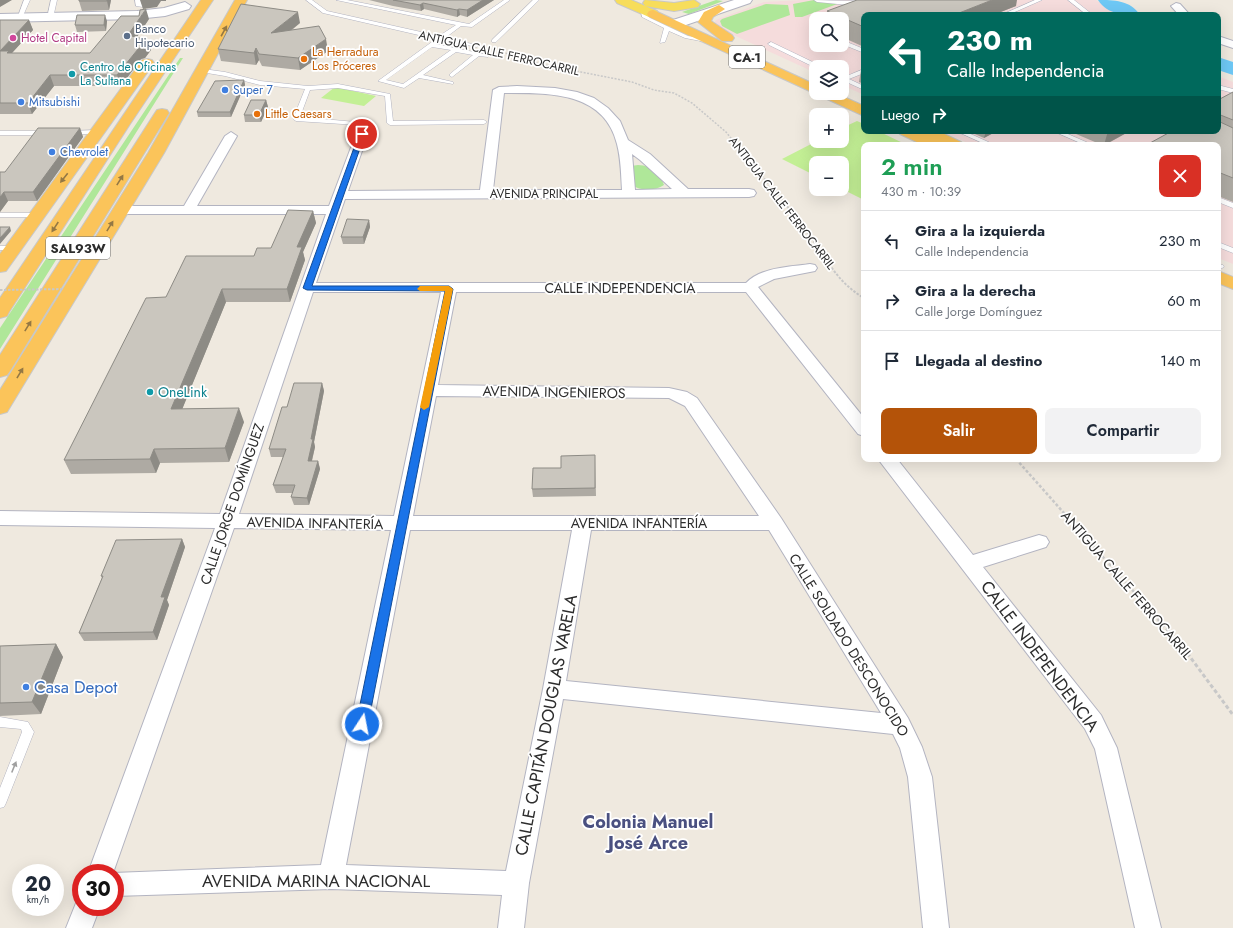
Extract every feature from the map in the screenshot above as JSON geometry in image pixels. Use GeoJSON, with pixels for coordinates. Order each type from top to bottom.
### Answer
{"type":"FeatureCollection","features":[{"type":"Feature","properties":{"kind":"highway","name":"SAL93W"},"geometry":{"type":"LineString","coordinates":[[0,312],[123,124],[207,0]]}},
{"type":"Feature","properties":{"kind":"highway"},"geometry":{"type":"LineString","coordinates":[[212,27],[229,0]]}},
{"type":"Feature","properties":{"kind":"highway"},"geometry":{"type":"LineString","coordinates":[[0,406],[156,153],[205,67],[240,0]]}},
{"type":"Feature","properties":{"kind":"highway"},"geometry":{"type":"LineString","coordinates":[[174,23],[187,3]]}},
{"type":"Feature","properties":{"kind":"highway"},"geometry":{"type":"LineString","coordinates":[[732,3],[708,16],[704,22],[736,43]]}},
{"type":"Feature","properties":{"kind":"highway"},"geometry":{"type":"LineString","coordinates":[[658,14],[711,42]]}},
{"type":"Feature","properties":{"kind":"highway","name":"CA-1"},"geometry":{"type":"LineString","coordinates":[[658,14],[711,42],[809,87]]}},
{"type":"Feature","properties":{"kind":"highway","name":"CA-1"},"geometry":{"type":"LineString","coordinates":[[658,14],[736,43],[809,77]]}},
{"type":"Feature","properties":{"kind":"highway"},"geometry":{"type":"LineString","coordinates":[[4,256],[98,132],[149,60],[132,94],[123,124]]}},
{"type":"Feature","properties":{"kind":"highway"},"geometry":{"type":"LineString","coordinates":[[156,125],[185,93],[205,67]]}},
{"type":"Feature","properties":{"kind":"highway"},"geometry":{"type":"LineString","coordinates":[[849,88],[861,99]]}},
{"type":"Feature","properties":{"kind":"highway","name":"SAL93W"},"geometry":{"type":"LineString","coordinates":[[0,370],[156,125],[170,99]]}},
{"type":"Feature","properties":{"kind":"highway"},"geometry":{"type":"LineString","coordinates":[[838,100],[861,111]]}},
{"type":"Feature","properties":{"kind":"highway"},"geometry":{"type":"LineString","coordinates":[[911,134],[929,142]]}},
{"type":"Feature","properties":{"kind":"highway"},"geometry":{"type":"LineString","coordinates":[[932,134],[950,142]]}},
{"type":"Feature","properties":{"kind":"highway"},"geometry":{"type":"LineString","coordinates":[[1221,270],[1233,284]]}},
{"type":"Feature","properties":{"kind":"main road","name":"CA-1"},"geometry":{"type":"LineString","coordinates":[[621,0],[658,14]]}},
{"type":"Feature","properties":{"kind":"main road"},"geometry":{"type":"LineString","coordinates":[[658,14],[674,7],[700,2]]}},
{"type":"Feature","properties":{"kind":"street"},"geometry":{"type":"LineString","coordinates":[[658,14],[700,2]]}},
{"type":"Feature","properties":{"kind":"street"},"geometry":{"type":"LineString","coordinates":[[0,18],[50,18],[140,10],[165,12],[187,3]]}},
{"type":"Feature","properties":{"kind":"street"},"geometry":{"type":"LineString","coordinates":[[658,14],[732,3]]}},
{"type":"Feature","properties":{"kind":"street"},"geometry":{"type":"LineString","coordinates":[[1176,6],[1182,12]]}},
{"type":"Feature","properties":{"kind":"street"},"geometry":{"type":"LineString","coordinates":[[140,10],[172,20],[174,23]]}},
{"type":"Feature","properties":{"kind":"street"},"geometry":{"type":"LineString","coordinates":[[1221,40],[1233,45]]}},
{"type":"Feature","properties":{"kind":"street"},"geometry":{"type":"LineString","coordinates":[[486,194],[499,90],[539,89],[561,92],[598,104],[616,124],[623,142],[629,194]]}},
{"type":"Feature","properties":{"kind":"street","name":"CALLE JORGE DOMÍNGUEZ"},"geometry":{"type":"LineString","coordinates":[[103,864],[227,522],[340,195],[359,129]]}},
{"type":"Feature","properties":{"kind":"street"},"geometry":{"type":"LineString","coordinates":[[188,210],[231,136]]}},
{"type":"Feature","properties":{"kind":"street"},"geometry":{"type":"LineString","coordinates":[[623,142],[645,157],[685,194]]}},
{"type":"Feature","properties":{"kind":"street","name":"AVENIDA PRINCIPAL"},"geometry":{"type":"LineString","coordinates":[[340,195],[749,193]]}},
{"type":"Feature","properties":{"kind":"street"},"geometry":{"type":"LineString","coordinates":[[121,210],[334,210]]}},
{"type":"Feature","properties":{"kind":"street"},"geometry":{"type":"LineString","coordinates":[[810,268],[764,277],[753,282],[750,287],[861,426]]}},
{"type":"Feature","properties":{"kind":"street","name":"CALLE INDEPENDENCIA"},"geometry":{"type":"LineString","coordinates":[[307,288],[449,289],[750,287]]}},
{"type":"Feature","properties":{"kind":"street"},"geometry":{"type":"LineString","coordinates":[[331,877],[449,289]]}},
{"type":"Feature","properties":{"kind":"street","name":"AVENIDA INGENIEROS"},"geometry":{"type":"LineString","coordinates":[[428,390],[669,393],[681,396]]}},
{"type":"Feature","properties":{"kind":"street","name":"CALLE SOLDADO DESCONOCIDO"},"geometry":{"type":"LineString","coordinates":[[681,396],[691,402],[774,523],[900,725],[911,747],[920,777],[936,928]]}},
{"type":"Feature","properties":{"kind":"street","name":"CALLE INDEPENDENCIA"},"geometry":{"type":"LineString","coordinates":[[889,462],[970,563],[1092,722],[1100,735],[1106,748],[1148,928]]}},
{"type":"Feature","properties":{"kind":"street","name":"AVENIDA INFANTERÍA"},"geometry":{"type":"LineString","coordinates":[[0,518],[402,524],[583,522],[774,523]]}},
{"type":"Feature","properties":{"kind":"street","name":"CALLE CAPITÁN DOUGLAS VARELA"},"geometry":{"type":"LineString","coordinates":[[510,928],[516,883],[554,689],[583,522]]}},
{"type":"Feature","properties":{"kind":"street"},"geometry":{"type":"LineString","coordinates":[[970,563],[1039,542]]}},
{"type":"Feature","properties":{"kind":"street"},"geometry":{"type":"LineString","coordinates":[[554,689],[900,725]]}},
{"type":"Feature","properties":{"kind":"street","name":"AVENIDA MARINA NACIONAL"},"geometry":{"type":"LineString","coordinates":[[124,884],[331,877],[516,883]]}},
{"type":"Feature","properties":{"kind":"street"},"geometry":{"type":"LineString","coordinates":[[79,928],[84,916]]}},
{"type":"Feature","properties":{"kind":"lane"},"geometry":{"type":"LineString","coordinates":[[20,18],[27,0]]}},
{"type":"Feature","properties":{"kind":"lane"},"geometry":{"type":"LineString","coordinates":[[50,18],[54,0]]}},
{"type":"Feature","properties":{"kind":"lane"},"geometry":{"type":"LineString","coordinates":[[138,0],[140,10]]}},
{"type":"Feature","properties":{"kind":"lane","name":"ANTIGUA CALLE FERROCARRIL"},"geometry":{"type":"LineString","coordinates":[[309,0],[325,12],[474,46]]}},
{"type":"Feature","properties":{"kind":"lane"},"geometry":{"type":"LineString","coordinates":[[339,0],[470,26],[507,0]]}},
{"type":"Feature","properties":{"kind":"lane"},"geometry":{"type":"LineString","coordinates":[[494,41],[536,0]]}},
{"type":"Feature","properties":{"kind":"lane"},"geometry":{"type":"LineString","coordinates":[[817,0],[848,3],[857,0]]}},
{"type":"Feature","properties":{"kind":"lane"},"geometry":{"type":"LineString","coordinates":[[1011,12],[1039,0]]}},
{"type":"Feature","properties":{"kind":"lane"},"geometry":{"type":"LineString","coordinates":[[1071,0],[1085,11]]}},
{"type":"Feature","properties":{"kind":"lane"},"geometry":{"type":"LineString","coordinates":[[658,14],[662,42]]}},
{"type":"Feature","properties":{"kind":"lane"},"geometry":{"type":"LineString","coordinates":[[455,50],[403,86],[381,80],[460,24]]}},
{"type":"Feature","properties":{"kind":"lane"},"geometry":{"type":"LineString","coordinates":[[770,44],[809,62]]}},
{"type":"Feature","properties":{"kind":"lane"},"geometry":{"type":"LineString","coordinates":[[432,45],[486,56]]}},
{"type":"Feature","properties":{"kind":"lane"},"geometry":{"type":"LineString","coordinates":[[849,45],[861,50]]}},
{"type":"Feature","properties":{"kind":"lane"},"geometry":{"type":"LineString","coordinates":[[452,75],[478,55]]}},
{"type":"Feature","properties":{"kind":"lane"},"geometry":{"type":"LineString","coordinates":[[205,67],[260,83],[308,88],[338,86],[388,95],[390,123],[484,122]]}},
{"type":"Feature","properties":{"kind":"lane"},"geometry":{"type":"LineString","coordinates":[[849,80],[861,73]]}},
{"type":"Feature","properties":{"kind":"lane"},"geometry":{"type":"LineString","coordinates":[[418,76],[450,83]]}},
{"type":"Feature","properties":{"kind":"lane"},"geometry":{"type":"LineString","coordinates":[[849,84],[861,87]]}},
{"type":"Feature","properties":{"kind":"lane"},"geometry":{"type":"LineString","coordinates":[[308,88],[296,119],[359,129]]}},
{"type":"Feature","properties":{"kind":"lane"},"geometry":{"type":"LineString","coordinates":[[1221,88],[1233,91]]}},
{"type":"Feature","properties":{"kind":"lane"},"geometry":{"type":"LineString","coordinates":[[60,133],[98,132]]}},
{"type":"Feature","properties":{"kind":"lane"},"geometry":{"type":"LineString","coordinates":[[0,133],[52,133]]}},
{"type":"Feature","properties":{"kind":"lane"},"geometry":{"type":"LineString","coordinates":[[966,134],[985,142]]}},
{"type":"Feature","properties":{"kind":"lane"},"geometry":{"type":"LineString","coordinates":[[1063,134],[1083,142]]}},
{"type":"Feature","properties":{"kind":"lane"},"geometry":{"type":"LineString","coordinates":[[1221,200],[1233,206]]}},
{"type":"Feature","properties":{"kind":"lane"},"geometry":{"type":"LineString","coordinates":[[0,215],[36,214]]}},
{"type":"Feature","properties":{"kind":"lane"},"geometry":{"type":"LineString","coordinates":[[1221,245],[1233,251]]}},
{"type":"Feature","properties":{"kind":"lane"},"geometry":{"type":"LineString","coordinates":[[0,722],[24,725],[28,732],[0,803]]}},
{"type":"Feature","properties":{"kind":"path","name":"ANTIGUA CALLE FERROCARRIL"},"geometry":{"type":"LineString","coordinates":[[474,46],[496,50],[540,64],[632,82],[654,90],[674,93],[692,103],[726,132],[810,236],[850,290],[861,296]]}},
{"type":"Feature","properties":{"kind":"path"},"geometry":{"type":"LineString","coordinates":[[0,290],[64,289]]}},
{"type":"Feature","properties":{"kind":"path","name":"ANTIGUA CALLE FERROCARRIL"},"geometry":{"type":"LineString","coordinates":[[1019,462],[1182,646],[1233,714]]}},
{"type":"Feature","properties":{"kind":"shaded area"},"geometry":{"type":"Polygon","coordinates":[[[802,0],[1096,0],[1116,12],[861,12],[861,94],[849,88],[849,60],[809,60],[809,70],[716,27],[715,21],[764,2],[802,0]]]}},
{"type":"Feature","properties":{"kind":"shaded area"},"geometry":{"type":"Polygon","coordinates":[[[1221,77],[1233,82],[1233,264],[1221,259],[1221,142],[965,142],[948,134],[1221,134],[1221,77]]]}},
{"type":"Feature","properties":{"kind":"green space"},"geometry":{"type":"Polygon","coordinates":[[[716,0],[723,1],[689,14],[682,12],[716,0]]]}},
{"type":"Feature","properties":{"kind":"green space"},"geometry":{"type":"Polygon","coordinates":[[[814,0],[840,3],[816,12],[809,12],[809,14],[802,17],[795,17],[793,4],[814,0]]]}},
{"type":"Feature","properties":{"kind":"green space"},"geometry":{"type":"Polygon","coordinates":[[[766,4],[788,5],[790,15],[737,34],[722,26],[720,21],[722,19],[766,4]]]}},
{"type":"Feature","properties":{"kind":"green space"},"geometry":{"type":"Polygon","coordinates":[[[180,58],[183,58],[0,349],[0,328],[180,58]]]}},
{"type":"Feature","properties":{"kind":"green space"},"geometry":{"type":"Polygon","coordinates":[[[335,87],[376,96],[364,106],[321,98],[335,87]]]}},
{"type":"Feature","properties":{"kind":"green space"},"geometry":{"type":"Polygon","coordinates":[[[857,121],[861,123],[861,134],[884,134],[901,142],[861,142],[861,198],[849,192],[849,156],[809,156],[809,172],[782,159],[809,145],[809,148],[849,148],[849,125],[857,121]]]}},
{"type":"Feature","properties":{"kind":"green space"},"geometry":{"type":"Polygon","coordinates":[[[638,165],[655,170],[664,185],[648,190],[632,185],[631,166],[638,165]]]}},
{"type":"Feature","properties":{"kind":"building"},"geometry":{"type":"Polygon","coordinates":[[[107,0],[107,1],[79,1],[107,0]]]}},
{"type":"Feature","properties":{"kind":"building"},"geometry":{"type":"Polygon","coordinates":[[[393,0],[483,0],[467,10],[457,10],[423,3],[420,5],[393,0]]]}},
{"type":"Feature","properties":{"kind":"building"},"geometry":{"type":"Polygon","coordinates":[[[857,0],[992,0],[962,12],[861,12],[861,26],[849,21],[849,12],[827,11],[857,0]]]}},
{"type":"Feature","properties":{"kind":"building"},"geometry":{"type":"Polygon","coordinates":[[[241,4],[298,12],[271,33],[319,26],[326,39],[298,58],[259,54],[256,48],[254,53],[218,49],[241,4]]]}},
{"type":"Feature","properties":{"kind":"building"},"geometry":{"type":"Polygon","coordinates":[[[146,9],[128,35],[147,40],[117,75],[50,75],[28,103],[0,103],[0,51],[9,51],[7,53],[90,53],[121,16],[139,16],[140,10],[146,9]]]}},
{"type":"Feature","properties":{"kind":"building"},"geometry":{"type":"Polygon","coordinates":[[[77,15],[105,15],[104,25],[75,25],[77,15]]]}},
{"type":"Feature","properties":{"kind":"building"},"geometry":{"type":"Polygon","coordinates":[[[0,20],[29,20],[0,51],[0,20]]]}},
{"type":"Feature","properties":{"kind":"building"},"geometry":{"type":"Polygon","coordinates":[[[244,80],[230,112],[197,112],[215,81],[244,80]]]}},
{"type":"Feature","properties":{"kind":"building"},"geometry":{"type":"Polygon","coordinates":[[[1233,92],[1233,120],[1221,115],[1221,98],[1233,92]]]}},
{"type":"Feature","properties":{"kind":"building"},"geometry":{"type":"Polygon","coordinates":[[[251,100],[266,100],[259,115],[244,115],[251,100]]]}},
{"type":"Feature","properties":{"kind":"building"},"geometry":{"type":"Polygon","coordinates":[[[1221,122],[1233,128],[1233,178],[1221,173],[1221,142],[1152,142],[1166,134],[1221,134],[1221,122]]]}},
{"type":"Feature","properties":{"kind":"building"},"geometry":{"type":"Polygon","coordinates":[[[38,128],[80,128],[33,192],[4,192],[0,197],[0,172],[5,172],[38,128]]]}},
{"type":"Feature","properties":{"kind":"building"},"geometry":{"type":"Polygon","coordinates":[[[288,210],[313,211],[297,247],[302,247],[287,289],[222,289],[171,409],[239,408],[225,448],[154,449],[150,459],[64,460],[146,298],[166,297],[186,256],[254,256],[257,248],[271,248],[288,210]]]}},
{"type":"Feature","properties":{"kind":"building"},"geometry":{"type":"Polygon","coordinates":[[[347,219],[369,220],[363,237],[341,237],[347,219]]]}},
{"type":"Feature","properties":{"kind":"building"},"geometry":{"type":"Polygon","coordinates":[[[0,227],[10,227],[0,238],[0,227]]]}},
{"type":"Feature","properties":{"kind":"building"},"geometry":{"type":"Polygon","coordinates":[[[294,383],[322,383],[308,461],[318,461],[307,498],[291,497],[295,485],[273,485],[286,449],[269,449],[282,407],[287,407],[294,383]]]}},
{"type":"Feature","properties":{"kind":"building"},"geometry":{"type":"Polygon","coordinates":[[[595,455],[595,488],[532,489],[533,468],[561,468],[561,456],[595,455]]]}},
{"type":"Feature","properties":{"kind":"building"},"geometry":{"type":"Polygon","coordinates":[[[182,539],[161,597],[165,597],[153,632],[79,633],[103,576],[101,576],[116,540],[182,539]]]}},
{"type":"Feature","properties":{"kind":"building","name":"Casa Depot"},"geometry":{"type":"Polygon","coordinates":[[[56,644],[32,702],[0,703],[0,646],[56,644]]]}},
{"type":"Feature","properties":{"kind":"waterway"},"geometry":{"type":"LineString","coordinates":[[1107,0],[1126,12]]}},
{"type":"Feature","properties":{"kind":"waterway"},"geometry":{"type":"LineString","coordinates":[[1221,64],[1233,69]]}},
{"type":"Feature","properties":{"kind":"slow traffic"},"geometry":{"type":"LineString","coordinates":[[420,289],[449,289],[424,407]]}},
{"type":"Feature","properties":{"kind":"place","name":"Banco Hipotecario"},"geometry":{"type":"Point","coordinates":[127,36]}},
{"type":"Feature","properties":{"kind":"place","name":"Hotel Capital"},"geometry":{"type":"Point","coordinates":[13,38]}},
{"type":"Feature","properties":{"kind":"place","name":"La Herradura Los Próceres"},"geometry":{"type":"Point","coordinates":[304,59]}},
{"type":"Feature","properties":{"kind":"place","name":"Centro de Oficinas La Sultana"},"geometry":{"type":"Point","coordinates":[72,74]}},
{"type":"Feature","properties":{"kind":"place","name":"Super 7"},"geometry":{"type":"Point","coordinates":[225,90]}},
{"type":"Feature","properties":{"kind":"place","name":"Mitsubishi"},"geometry":{"type":"Point","coordinates":[21,102]}},
{"type":"Feature","properties":{"kind":"place","name":"Little Caesars"},"geometry":{"type":"Point","coordinates":[257,114]}},
{"type":"Feature","properties":{"kind":"place","name":"Chevrolet"},"geometry":{"type":"Point","coordinates":[52,152]}},
{"type":"Feature","properties":{"kind":"place","name":"OneLink"},"geometry":{"type":"Point","coordinates":[150,392]}},
{"type":"Feature","properties":{"kind":"place","name":"Casa Depot"},"geometry":{"type":"Point","coordinates":[26,687]}},
{"type":"Feature","properties":{"kind":"district","name":"Colonia Manuel José Arce"},"geometry":{"type":"Point","coordinates":[648,832]}},
{"type":"Feature","properties":{"kind":"route"},"geometry":{"type":"LineString","coordinates":[[362,134],[307,288],[449,289],[362,724]]}}]}
